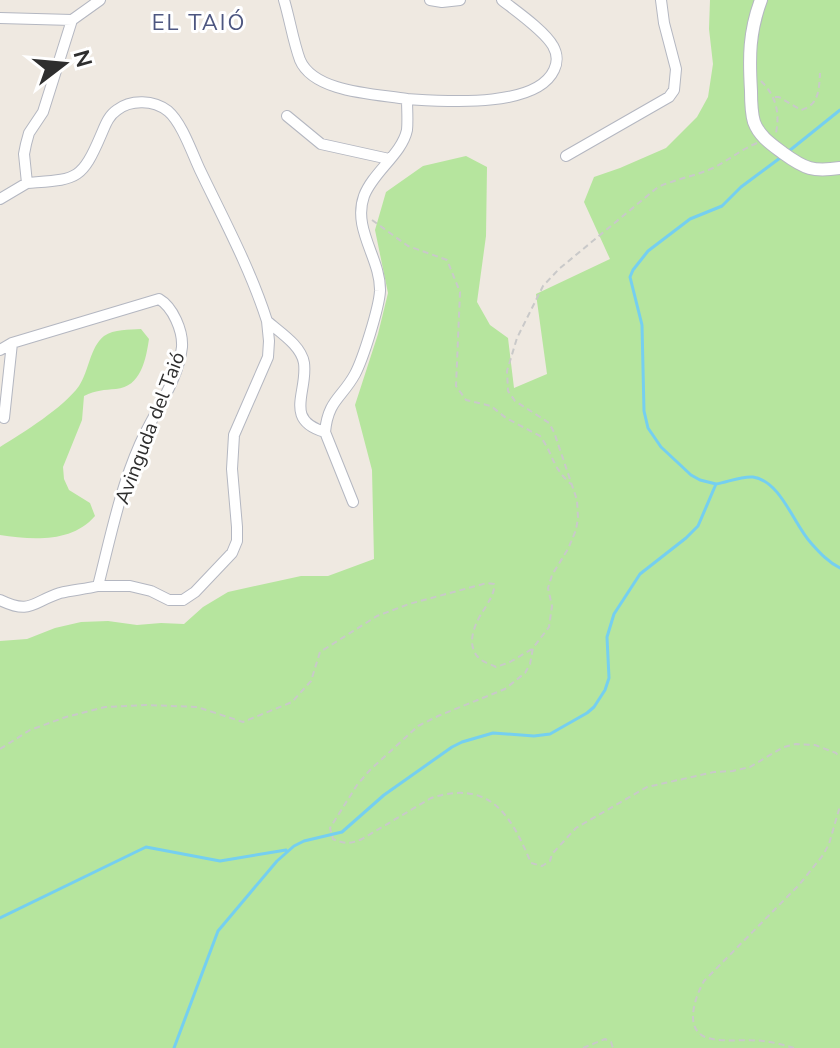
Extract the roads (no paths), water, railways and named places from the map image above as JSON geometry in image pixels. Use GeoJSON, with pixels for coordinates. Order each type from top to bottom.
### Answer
{"type":"FeatureCollection","features":[{"type":"Feature","properties":{"kind":"street"},"geometry":{"type":"LineString","coordinates":[[27,183],[24,154],[29,133],[43,112],[72,20],[100,0]]}},
{"type":"Feature","properties":{"kind":"street"},"geometry":{"type":"LineString","coordinates":[[284,0],[301,61],[311,75],[328,85],[407,99],[487,101],[543,84],[556,66],[557,55],[553,44],[502,0]]}},
{"type":"Feature","properties":{"kind":"street"},"geometry":{"type":"LineString","coordinates":[[430,0],[460,0]]}},
{"type":"Feature","properties":{"kind":"street"},"geometry":{"type":"LineString","coordinates":[[566,156],[669,97],[674,90],[676,69],[661,0]]}},
{"type":"Feature","properties":{"kind":"street"},"geometry":{"type":"LineString","coordinates":[[761,0],[751,32],[754,122],[769,143],[794,161],[821,171],[840,168]]}},
{"type":"Feature","properties":{"kind":"street"},"geometry":{"type":"LineString","coordinates":[[0,18],[72,20]]}},
{"type":"Feature","properties":{"kind":"street"},"geometry":{"type":"LineString","coordinates":[[353,502],[325,432],[326,418],[330,407],[355,373],[369,338],[380,292],[360,214],[372,181],[404,139],[407,99]]}},
{"type":"Feature","properties":{"kind":"street"},"geometry":{"type":"LineString","coordinates":[[0,199],[27,183],[66,179],[79,173],[90,162],[107,120],[127,104],[141,102],[166,109],[187,142],[257,289],[267,321],[269,341],[268,357],[234,435],[232,469],[237,541],[232,553],[195,592],[183,600],[169,600],[130,586],[98,586],[60,593],[28,607],[18,607],[0,600]]}},
{"type":"Feature","properties":{"kind":"street"},"geometry":{"type":"LineString","coordinates":[[287,116],[321,144],[389,159]]}},
{"type":"Feature","properties":{"kind":"street","name":"Avinguda del Taió"},"geometry":{"type":"LineString","coordinates":[[0,350],[12,343],[159,299],[166,303],[178,325],[182,340],[180,358],[173,379],[140,443],[124,486],[98,586]]}},
{"type":"Feature","properties":{"kind":"street"},"geometry":{"type":"LineString","coordinates":[[267,321],[299,350],[304,362],[299,404],[304,421],[314,429],[325,432]]}},
{"type":"Feature","properties":{"kind":"street"},"geometry":{"type":"LineString","coordinates":[[4,418],[12,343]]}},
{"type":"Feature","properties":{"kind":"waterway"},"geometry":{"type":"LineString","coordinates":[[789,151],[840,110]]}},
{"type":"Feature","properties":{"kind":"waterway"},"geometry":{"type":"LineString","coordinates":[[174,1048],[218,931],[277,861],[294,846],[342,832],[384,795],[462,742],[493,733],[550,734],[594,707],[609,678],[607,637],[614,614],[640,574],[698,526],[716,484],[691,475],[661,447],[648,428],[644,411],[642,325],[630,277],[648,251],[690,219],[722,206],[741,187],[780,158]]}},
{"type":"Feature","properties":{"kind":"waterway"},"geometry":{"type":"LineString","coordinates":[[716,484],[748,477],[763,480],[779,495],[811,543],[840,568]]}},
{"type":"Feature","properties":{"kind":"waterway"},"geometry":{"type":"LineString","coordinates":[[0,918],[146,847],[220,861],[286,850]]}},
{"type":"Feature","properties":{"kind":"district","name":"EL TAIÓ"},"geometry":{"type":"Point","coordinates":[199,23]}}]}
